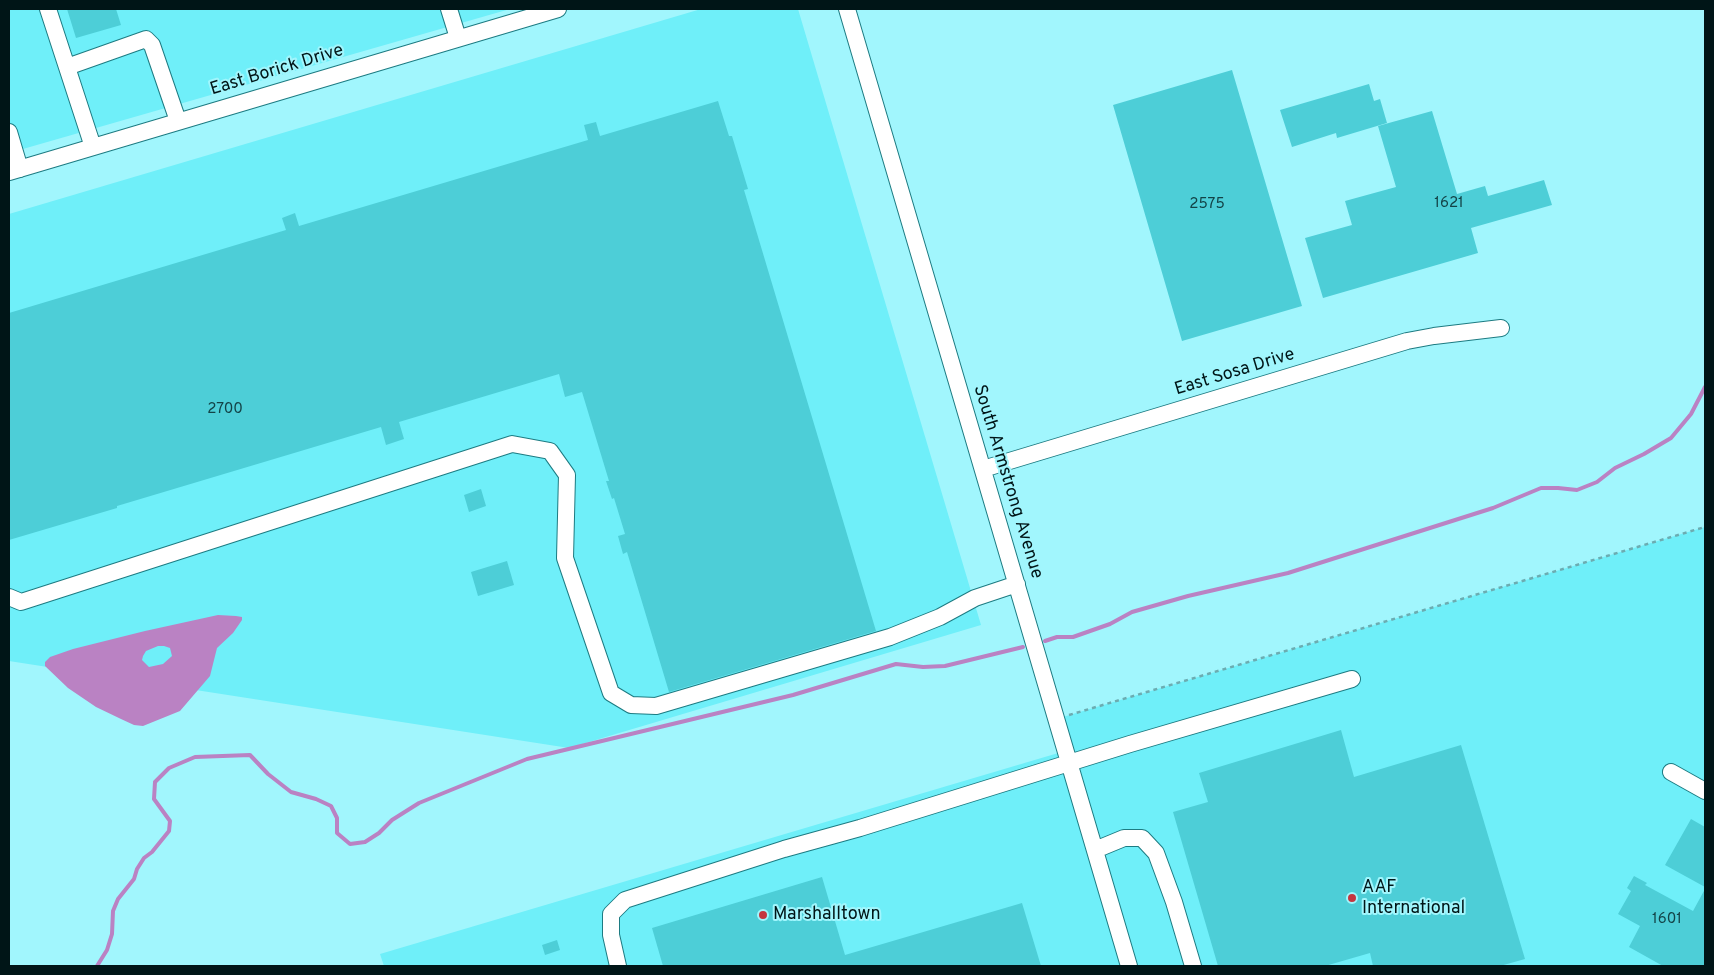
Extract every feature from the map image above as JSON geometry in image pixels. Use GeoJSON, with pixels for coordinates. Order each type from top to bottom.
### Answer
{"type":"FeatureCollection","features":[{"type":"Feature","properties":{"kind":"street"},"geometry":{"type":"LineString","coordinates":[[48,9],[93,147]]}},
{"type":"Feature","properties":{"kind":"street"},"geometry":{"type":"LineString","coordinates":[[449,9],[458,38]]}},
{"type":"Feature","properties":{"kind":"street","name":"East Borick Drive"},"geometry":{"type":"LineString","coordinates":[[14,170],[558,9]]}},
{"type":"Feature","properties":{"kind":"street","name":"South Armstrong Avenue"},"geometry":{"type":"LineString","coordinates":[[847,9],[1129,966]]}},
{"type":"Feature","properties":{"kind":"street"},"geometry":{"type":"LineString","coordinates":[[67,67],[146,39],[152,45],[178,122]]}},
{"type":"Feature","properties":{"kind":"street"},"geometry":{"type":"LineString","coordinates":[[9,132],[14,170]]}},
{"type":"Feature","properties":{"kind":"street","name":"East Sosa Drive"},"geometry":{"type":"LineString","coordinates":[[983,470],[1407,341],[1501,328]]}},
{"type":"Feature","properties":{"kind":"street"},"geometry":{"type":"LineString","coordinates":[[9,597],[21,602],[512,444],[550,451],[567,475],[565,558],[611,692],[631,705],[656,706],[890,638],[940,617],[975,598],[1017,584]]}},
{"type":"Feature","properties":{"kind":"street"},"geometry":{"type":"LineString","coordinates":[[618,966],[611,935],[610,914],[625,900],[784,849],[860,828],[1069,762],[1352,679]]}},
{"type":"Feature","properties":{"kind":"street"},"geometry":{"type":"LineString","coordinates":[[1671,772],[1705,791]]}},
{"type":"Feature","properties":{"kind":"street"},"geometry":{"type":"LineString","coordinates":[[1095,850],[1124,838],[1142,838],[1156,853],[1174,902],[1193,966]]}},
{"type":"Feature","properties":{"kind":"path"},"geometry":{"type":"LineString","coordinates":[[1056,719],[1705,527]]}},
{"type":"Feature","properties":{"kind":"shaded area"},"geometry":{"type":"Polygon","coordinates":[[[9,9],[510,9],[9,153],[9,9]]]}},
{"type":"Feature","properties":{"kind":"shaded area"},"geometry":{"type":"Polygon","coordinates":[[[701,9],[798,9],[981,625],[569,748],[9,661],[9,214],[701,9]]]}},
{"type":"Feature","properties":{"kind":"shaded area"},"geometry":{"type":"Polygon","coordinates":[[[1705,527],[1705,966],[384,966],[380,954],[1065,751],[1056,719],[1705,527]]]}},
{"type":"Feature","properties":{"kind":"shaded area"},"geometry":{"type":"Polygon","coordinates":[[[218,615],[242,617],[233,633],[217,648],[210,676],[180,711],[143,726],[134,725],[96,707],[68,688],[45,666],[45,662],[50,657],[73,649],[218,615]],[[158,646],[146,651],[142,660],[149,667],[163,664],[172,656],[170,648],[158,646]]]}},
{"type":"Feature","properties":{"kind":"building"},"geometry":{"type":"Polygon","coordinates":[[[67,9],[116,9],[121,25],[76,38],[67,9]]]}},
{"type":"Feature","properties":{"kind":"building"},"geometry":{"type":"Polygon","coordinates":[[[1232,70],[1302,306],[1182,341],[1113,105],[1232,70]]]}},
{"type":"Feature","properties":{"kind":"building"},"geometry":{"type":"Polygon","coordinates":[[[1369,84],[1374,101],[1380,99],[1387,123],[1337,138],[1336,133],[1292,147],[1280,110],[1369,84]]]}},
{"type":"Feature","properties":{"kind":"building"},"geometry":{"type":"Polygon","coordinates":[[[718,101],[729,136],[732,136],[748,189],[744,190],[876,631],[669,692],[627,552],[623,554],[618,536],[625,534],[614,498],[612,499],[606,481],[609,481],[582,392],[565,397],[559,374],[399,422],[404,439],[386,445],[381,427],[9,540],[9,313],[286,230],[282,218],[295,213],[299,226],[588,140],[584,125],[596,122],[600,136],[718,101]]]}},
{"type":"Feature","properties":{"kind":"building"},"geometry":{"type":"Polygon","coordinates":[[[1432,111],[1457,194],[1485,186],[1488,196],[1544,180],[1552,205],[1471,228],[1478,253],[1323,298],[1305,238],[1352,225],[1345,201],[1396,187],[1378,126],[1432,111]]]}},
{"type":"Feature","properties":{"kind":"building"},"geometry":{"type":"Polygon","coordinates":[[[481,489],[486,506],[469,512],[464,495],[481,489]]]}},
{"type":"Feature","properties":{"kind":"building"},"geometry":{"type":"Polygon","coordinates":[[[507,561],[514,585],[478,596],[471,572],[507,561]]]}},
{"type":"Feature","properties":{"kind":"building","name":"AAF International"},"geometry":{"type":"Polygon","coordinates":[[[1341,730],[1354,777],[1461,745],[1525,959],[1500,966],[1373,966],[1370,953],[1325,966],[1218,966],[1173,812],[1208,802],[1199,773],[1341,730]]]}},
{"type":"Feature","properties":{"kind":"building"},"geometry":{"type":"Polygon","coordinates":[[[1691,819],[1705,827],[1705,887],[1665,865],[1691,819]]]}},
{"type":"Feature","properties":{"kind":"building"},"geometry":{"type":"Polygon","coordinates":[[[1634,876],[1647,883],[1645,885],[1693,911],[1705,889],[1705,966],[1663,966],[1629,947],[1640,926],[1618,914],[1631,891],[1627,888],[1634,876]]]}},
{"type":"Feature","properties":{"kind":"building","name":"Marshalltown"},"geometry":{"type":"Polygon","coordinates":[[[822,877],[845,955],[1022,903],[1041,966],[663,966],[652,928],[822,877]]]}},
{"type":"Feature","properties":{"kind":"building"},"geometry":{"type":"Polygon","coordinates":[[[557,940],[560,950],[545,955],[542,945],[557,940]]]}},
{"type":"Feature","properties":{"kind":"waterway"},"geometry":{"type":"LineString","coordinates":[[1045,641],[1057,637],[1073,637],[1110,624],[1132,612],[1188,596],[1288,573],[1493,508],[1541,488],[1577,490],[1597,482],[1615,468],[1671,438],[1691,414],[1705,387]]}},
{"type":"Feature","properties":{"kind":"waterway"},"geometry":{"type":"LineString","coordinates":[[97,966],[107,950],[112,934],[113,911],[118,899],[134,879],[137,869],[144,858],[152,852],[169,831],[170,821],[154,799],[155,782],[169,768],[195,757],[250,755],[268,774],[291,792],[316,799],[331,806],[337,818],[337,833],[350,844],[365,842],[379,833],[392,820],[419,803],[527,759],[793,695],[896,664],[923,667],[945,666],[1023,647]]}},
{"type":"Feature","properties":{"kind":"place","name":"AAF International"},"geometry":{"type":"Point","coordinates":[1352,898]}},
{"type":"Feature","properties":{"kind":"place","name":"Marshalltown"},"geometry":{"type":"Point","coordinates":[763,915]}}]}
